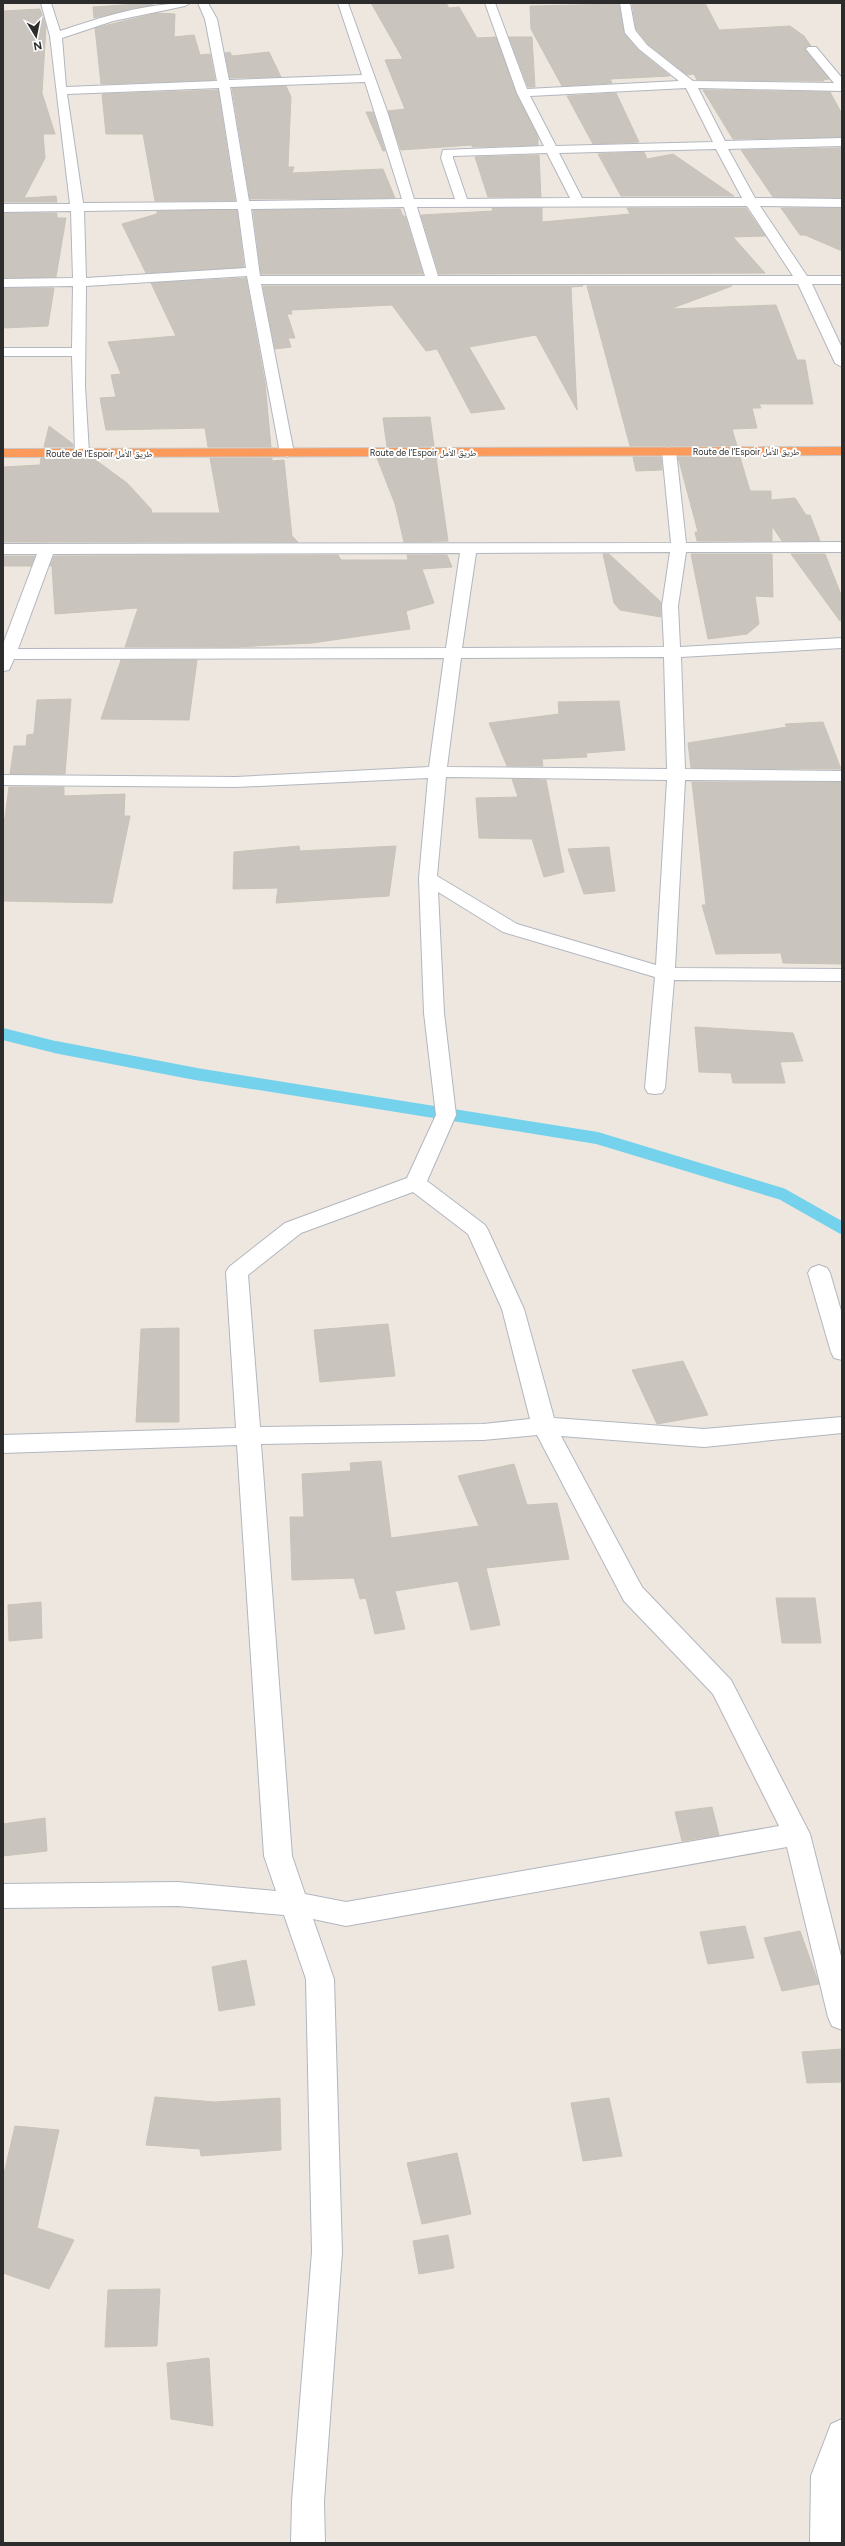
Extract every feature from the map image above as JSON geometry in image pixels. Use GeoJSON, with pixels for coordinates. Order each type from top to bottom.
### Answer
{"type":"FeatureCollection","features":[{"type":"Feature","properties":{"kind":"highway","name":"Route de l’Espoir طريق الأمل"},"geometry":{"type":"LineString","coordinates":[[3,453],[842,451]]}},
{"type":"Feature","properties":{"kind":"street"},"geometry":{"type":"LineString","coordinates":[[46,3],[56,36],[61,91],[77,208],[82,453]]}},
{"type":"Feature","properties":{"kind":"street"},"geometry":{"type":"LineString","coordinates":[[56,36],[110,18],[185,3]]}},
{"type":"Feature","properties":{"kind":"street"},"geometry":{"type":"LineString","coordinates":[[203,3],[210,19],[234,135],[253,276],[287,453]]}},
{"type":"Feature","properties":{"kind":"street"},"geometry":{"type":"LineString","coordinates":[[343,3],[410,202],[433,281]]}},
{"type":"Feature","properties":{"kind":"street"},"geometry":{"type":"LineString","coordinates":[[490,3],[523,93],[578,202]]}},
{"type":"Feature","properties":{"kind":"street"},"geometry":{"type":"LineString","coordinates":[[625,3],[629,31],[643,47],[690,84],[719,145],[751,202],[804,282],[841,355]]}},
{"type":"Feature","properties":{"kind":"street"},"geometry":{"type":"LineString","coordinates":[[812,49],[842,86]]}},
{"type":"Feature","properties":{"kind":"street"},"geometry":{"type":"LineString","coordinates":[[61,91],[369,78]]}},
{"type":"Feature","properties":{"kind":"street"},"geometry":{"type":"LineString","coordinates":[[523,93],[690,84],[842,86]]}},
{"type":"Feature","properties":{"kind":"street"},"geometry":{"type":"LineString","coordinates":[[462,202],[447,153],[842,142]]}},
{"type":"Feature","properties":{"kind":"street"},"geometry":{"type":"LineString","coordinates":[[3,208],[410,202],[842,203]]}},
{"type":"Feature","properties":{"kind":"street"},"geometry":{"type":"LineString","coordinates":[[3,284],[253,276],[433,281],[804,282],[842,280]]}},
{"type":"Feature","properties":{"kind":"street"},"geometry":{"type":"LineString","coordinates":[[3,352],[79,352]]}},
{"type":"Feature","properties":{"kind":"street"},"geometry":{"type":"LineString","coordinates":[[655,1088],[670,922],[677,751],[670,606],[680,547],[669,451]]}},
{"type":"Feature","properties":{"kind":"street"},"geometry":{"type":"LineString","coordinates":[[3,549],[842,547]]}},
{"type":"Feature","properties":{"kind":"street"},"geometry":{"type":"LineString","coordinates":[[308,2543],[308,2501],[327,2252],[320,1979],[278,1856],[247,1436],[237,1272],[293,1228],[416,1184],[446,1115],[434,1013],[428,878],[438,772],[453,653],[469,548]]}},
{"type":"Feature","properties":{"kind":"street"},"geometry":{"type":"LineString","coordinates":[[47,549],[4,658],[672,652],[842,643]]}},
{"type":"Feature","properties":{"kind":"street"},"geometry":{"type":"LineString","coordinates":[[3,780],[236,782],[438,772],[842,776]]}},
{"type":"Feature","properties":{"kind":"street"},"geometry":{"type":"LineString","coordinates":[[428,878],[510,928],[665,974],[842,975]]}},
{"type":"Feature","properties":{"kind":"street"},"geometry":{"type":"LineString","coordinates":[[416,1184],[477,1230],[513,1308],[544,1426],[633,1594],[722,1687],[797,1834],[842,2017]]}},
{"type":"Feature","properties":{"kind":"street"},"geometry":{"type":"LineString","coordinates":[[819,1273],[842,1352]]}},
{"type":"Feature","properties":{"kind":"street"},"geometry":{"type":"LineString","coordinates":[[3,1444],[247,1436],[483,1432],[544,1426],[704,1438],[842,1425]]}},
{"type":"Feature","properties":{"kind":"street"},"geometry":{"type":"LineString","coordinates":[[3,1896],[178,1894],[295,1904],[346,1914],[797,1834]]}},
{"type":"Feature","properties":{"kind":"street"},"geometry":{"type":"LineString","coordinates":[[827,2543],[827,2476],[842,2435]]}},
{"type":"Feature","properties":{"kind":"building"},"geometry":{"type":"Polygon","coordinates":[[[152,3],[153,5],[94,18],[93,7],[152,3]]]}},
{"type":"Feature","properties":{"kind":"building"},"geometry":{"type":"Polygon","coordinates":[[[371,3],[446,3],[449,8],[459,7],[477,38],[496,37],[516,94],[538,137],[538,145],[472,147],[472,145],[401,150],[388,111],[405,109],[385,60],[403,59],[371,3]]]}},
{"type":"Feature","properties":{"kind":"building"},"geometry":{"type":"Polygon","coordinates":[[[632,3],[705,3],[719,30],[790,26],[804,36],[811,46],[807,46],[805,50],[829,79],[823,80],[824,81],[697,80],[694,74],[687,75],[648,44],[636,29],[632,3]]]}},
{"type":"Feature","properties":{"kind":"building"},"geometry":{"type":"Polygon","coordinates":[[[619,4],[624,34],[638,50],[670,76],[610,79],[612,83],[562,86],[531,29],[530,6],[619,4]]]}},
{"type":"Feature","properties":{"kind":"building"},"geometry":{"type":"Polygon","coordinates":[[[40,9],[46,26],[42,93],[55,134],[43,134],[45,158],[24,198],[56,196],[57,202],[3,202],[3,11],[40,9]]]}},
{"type":"Feature","properties":{"kind":"building"},"geometry":{"type":"Polygon","coordinates":[[[157,13],[175,14],[174,37],[194,35],[200,55],[210,54],[215,80],[101,84],[95,28],[157,13]]]}},
{"type":"Feature","properties":{"kind":"building"},"geometry":{"type":"Polygon","coordinates":[[[509,37],[532,37],[535,87],[528,87],[509,37]]]}},
{"type":"Feature","properties":{"kind":"building"},"geometry":{"type":"Polygon","coordinates":[[[230,52],[232,56],[269,52],[281,77],[230,78],[225,53],[230,52]]]}},
{"type":"Feature","properties":{"kind":"building"},"geometry":{"type":"Polygon","coordinates":[[[286,86],[291,97],[288,167],[294,167],[292,173],[383,169],[395,198],[250,199],[232,88],[286,86]]]}},
{"type":"Feature","properties":{"kind":"building"},"geometry":{"type":"Polygon","coordinates":[[[218,90],[235,201],[155,201],[143,134],[106,134],[102,94],[218,90]]]}},
{"type":"Feature","properties":{"kind":"building"},"geometry":{"type":"Polygon","coordinates":[[[703,90],[830,92],[842,114],[842,137],[733,139],[703,90]]]}},
{"type":"Feature","properties":{"kind":"building"},"geometry":{"type":"Polygon","coordinates":[[[616,93],[639,142],[593,144],[567,96],[616,93]]]}},
{"type":"Feature","properties":{"kind":"building"},"geometry":{"type":"Polygon","coordinates":[[[366,112],[373,112],[385,151],[383,151],[366,112]]]}},
{"type":"Feature","properties":{"kind":"building"},"geometry":{"type":"Polygon","coordinates":[[[842,148],[842,198],[773,197],[741,150],[842,148]]]}},
{"type":"Feature","properties":{"kind":"building"},"geometry":{"type":"Polygon","coordinates":[[[644,152],[647,159],[673,154],[734,196],[621,196],[598,154],[644,152]]]}},
{"type":"Feature","properties":{"kind":"building"},"geometry":{"type":"Polygon","coordinates":[[[539,155],[541,197],[488,197],[475,157],[539,155]]]}},
{"type":"Feature","properties":{"kind":"building"},"geometry":{"type":"Polygon","coordinates":[[[492,208],[542,208],[542,222],[630,214],[627,208],[746,208],[765,236],[733,237],[765,273],[439,274],[421,215],[493,211],[492,208]]]}},
{"type":"Feature","properties":{"kind":"building"},"geometry":{"type":"Polygon","coordinates":[[[781,208],[842,208],[842,251],[805,235],[800,235],[781,208]]]}},
{"type":"Feature","properties":{"kind":"building"},"geometry":{"type":"Polygon","coordinates":[[[400,209],[403,216],[405,216],[423,274],[261,274],[253,210],[400,209]]]}},
{"type":"Feature","properties":{"kind":"building"},"geometry":{"type":"Polygon","coordinates":[[[237,210],[244,267],[146,273],[122,224],[157,214],[157,211],[237,210]]]}},
{"type":"Feature","properties":{"kind":"building"},"geometry":{"type":"Polygon","coordinates":[[[3,213],[57,213],[57,218],[66,218],[56,277],[3,278],[3,213]]]}},
{"type":"Feature","properties":{"kind":"building"},"geometry":{"type":"Polygon","coordinates":[[[246,278],[265,383],[271,447],[208,447],[205,428],[106,430],[100,398],[116,397],[111,375],[121,374],[108,342],[176,336],[151,283],[246,278]]]}},
{"type":"Feature","properties":{"kind":"building"},"geometry":{"type":"Polygon","coordinates":[[[263,286],[583,286],[571,287],[577,410],[536,335],[469,347],[505,409],[471,413],[437,349],[426,351],[392,305],[291,310],[292,314],[287,314],[295,338],[288,338],[291,347],[275,349],[263,286]]]}},
{"type":"Feature","properties":{"kind":"building"},"geometry":{"type":"Polygon","coordinates":[[[587,286],[732,286],[670,309],[776,305],[797,360],[805,360],[813,404],[759,404],[761,408],[752,408],[757,428],[732,429],[737,446],[630,446],[587,286]]]}},
{"type":"Feature","properties":{"kind":"building"},"geometry":{"type":"Polygon","coordinates":[[[3,288],[54,288],[48,326],[3,328],[3,288]]]}},
{"type":"Feature","properties":{"kind":"building"},"geometry":{"type":"Polygon","coordinates":[[[430,417],[434,446],[387,447],[383,418],[430,417]]]}},
{"type":"Feature","properties":{"kind":"building"},"geometry":{"type":"Polygon","coordinates":[[[49,426],[73,444],[73,447],[44,447],[49,426]]]}},
{"type":"Feature","properties":{"kind":"building"},"geometry":{"type":"Polygon","coordinates":[[[436,457],[448,541],[404,542],[395,504],[377,458],[436,457]]]}},
{"type":"Feature","properties":{"kind":"building"},"geometry":{"type":"Polygon","coordinates":[[[633,457],[661,457],[662,470],[636,471],[633,457]]]}},
{"type":"Feature","properties":{"kind":"building"},"geometry":{"type":"Polygon","coordinates":[[[678,457],[740,457],[750,491],[771,491],[771,500],[795,498],[806,515],[810,515],[820,541],[782,541],[772,526],[772,541],[697,541],[695,532],[698,532],[678,457]]]}},
{"type":"Feature","properties":{"kind":"building"},"geometry":{"type":"Polygon","coordinates":[[[41,458],[93,458],[127,483],[151,509],[152,513],[220,513],[210,458],[272,458],[272,461],[284,460],[292,536],[298,542],[3,542],[3,467],[40,465],[41,458]]]}},
{"type":"Feature","properties":{"kind":"building"},"geometry":{"type":"Polygon","coordinates":[[[603,554],[609,554],[661,602],[661,617],[620,610],[614,603],[603,554]]]}},
{"type":"Feature","properties":{"kind":"building"},"geometry":{"type":"Polygon","coordinates":[[[691,554],[772,554],[773,597],[755,596],[759,624],[747,634],[708,639],[691,554]]]}},
{"type":"Feature","properties":{"kind":"building"},"geometry":{"type":"Polygon","coordinates":[[[791,554],[825,554],[842,597],[842,620],[840,621],[791,554]]]}},
{"type":"Feature","properties":{"kind":"building"},"geometry":{"type":"Polygon","coordinates":[[[338,555],[341,560],[408,560],[407,555],[447,555],[452,567],[422,569],[434,603],[406,611],[410,629],[312,643],[236,647],[125,647],[138,608],[55,614],[52,566],[50,566],[54,556],[338,555]]]}},
{"type":"Feature","properties":{"kind":"building"},"geometry":{"type":"Polygon","coordinates":[[[3,556],[35,556],[31,566],[3,566],[3,556]]]}},
{"type":"Feature","properties":{"kind":"building"},"geometry":{"type":"Polygon","coordinates":[[[121,660],[197,660],[189,720],[101,719],[121,660]]]}},
{"type":"Feature","properties":{"kind":"building"},"geometry":{"type":"Polygon","coordinates":[[[71,699],[65,774],[10,774],[14,746],[26,746],[27,735],[34,734],[37,700],[71,699]]]}},
{"type":"Feature","properties":{"kind":"building"},"geometry":{"type":"Polygon","coordinates":[[[619,701],[625,750],[586,753],[587,757],[542,759],[543,766],[507,766],[489,723],[559,714],[558,702],[619,701]]]}},
{"type":"Feature","properties":{"kind":"building"},"geometry":{"type":"Polygon","coordinates":[[[823,722],[841,769],[691,768],[688,743],[787,727],[785,724],[823,722]]]}},
{"type":"Feature","properties":{"kind":"building"},"geometry":{"type":"Polygon","coordinates":[[[512,779],[546,780],[564,872],[544,877],[532,839],[479,838],[476,798],[518,797],[512,779]]]}},
{"type":"Feature","properties":{"kind":"building"},"geometry":{"type":"Polygon","coordinates":[[[692,782],[842,782],[842,964],[783,963],[781,953],[716,954],[702,905],[706,905],[692,782]]]}},
{"type":"Feature","properties":{"kind":"building"},"geometry":{"type":"Polygon","coordinates":[[[9,787],[64,787],[64,796],[125,794],[124,816],[130,816],[112,903],[3,901],[3,832],[9,787]]]}},
{"type":"Feature","properties":{"kind":"building"},"geometry":{"type":"Polygon","coordinates":[[[299,846],[300,851],[396,846],[389,896],[276,903],[278,888],[233,889],[234,852],[299,846]]]}},
{"type":"Feature","properties":{"kind":"building"},"geometry":{"type":"Polygon","coordinates":[[[609,847],[615,891],[584,894],[568,849],[609,847]]]}},
{"type":"Feature","properties":{"kind":"building"},"geometry":{"type":"Polygon","coordinates":[[[695,1027],[793,1033],[803,1061],[780,1062],[785,1083],[733,1083],[731,1073],[699,1072],[695,1027]]]}},
{"type":"Feature","properties":{"kind":"building"},"geometry":{"type":"Polygon","coordinates":[[[388,1324],[395,1376],[320,1382],[314,1330],[388,1324]]]}},
{"type":"Feature","properties":{"kind":"building"},"geometry":{"type":"Polygon","coordinates":[[[179,1328],[179,1422],[136,1422],[141,1329],[179,1328]]]}},
{"type":"Feature","properties":{"kind":"building"},"geometry":{"type":"Polygon","coordinates":[[[683,1361],[708,1415],[657,1424],[632,1370],[683,1361]]]}},
{"type":"Feature","properties":{"kind":"building"},"geometry":{"type":"Polygon","coordinates":[[[381,1461],[391,1538],[479,1526],[458,1476],[514,1464],[527,1505],[557,1503],[569,1559],[486,1568],[500,1625],[471,1630],[458,1581],[395,1591],[405,1629],[375,1634],[366,1598],[360,1599],[354,1578],[292,1580],[290,1517],[304,1517],[302,1474],[351,1471],[350,1463],[381,1461]]]}},
{"type":"Feature","properties":{"kind":"building"},"geometry":{"type":"Polygon","coordinates":[[[776,1598],[815,1598],[821,1643],[782,1643],[776,1598]]]}},
{"type":"Feature","properties":{"kind":"building"},"geometry":{"type":"Polygon","coordinates":[[[41,1602],[42,1638],[9,1641],[8,1605],[41,1602]]]}},
{"type":"Feature","properties":{"kind":"building"},"geometry":{"type":"Polygon","coordinates":[[[712,1807],[719,1835],[682,1841],[675,1812],[712,1807]]]}},
{"type":"Feature","properties":{"kind":"building"},"geometry":{"type":"Polygon","coordinates":[[[45,1818],[47,1851],[3,1856],[3,1824],[45,1818]]]}},
{"type":"Feature","properties":{"kind":"building"},"geometry":{"type":"Polygon","coordinates":[[[745,1926],[754,1958],[708,1964],[700,1932],[745,1926]]]}},
{"type":"Feature","properties":{"kind":"building"},"geometry":{"type":"Polygon","coordinates":[[[800,1931],[819,1984],[782,1991],[764,1938],[800,1931]]]}},
{"type":"Feature","properties":{"kind":"building"},"geometry":{"type":"Polygon","coordinates":[[[246,1960],[255,2005],[219,2011],[212,1967],[246,1960]]]}},
{"type":"Feature","properties":{"kind":"building"},"geometry":{"type":"Polygon","coordinates":[[[842,2049],[842,2082],[807,2083],[802,2052],[842,2049]]]}},
{"type":"Feature","properties":{"kind":"building"},"geometry":{"type":"Polygon","coordinates":[[[155,2097],[215,2102],[280,2098],[281,2150],[201,2156],[200,2149],[146,2145],[155,2097]]]}},
{"type":"Feature","properties":{"kind":"building"},"geometry":{"type":"Polygon","coordinates":[[[609,2098],[622,2156],[583,2161],[571,2103],[609,2098]]]}},
{"type":"Feature","properties":{"kind":"building"},"geometry":{"type":"Polygon","coordinates":[[[15,2126],[59,2130],[37,2228],[74,2240],[49,2289],[3,2273],[3,2178],[15,2126]]]}},
{"type":"Feature","properties":{"kind":"building"},"geometry":{"type":"Polygon","coordinates":[[[457,2153],[471,2214],[422,2224],[407,2163],[457,2153]]]}},
{"type":"Feature","properties":{"kind":"building"},"geometry":{"type":"Polygon","coordinates":[[[448,2235],[454,2268],[419,2274],[413,2241],[448,2235]]]}},
{"type":"Feature","properties":{"kind":"building"},"geometry":{"type":"Polygon","coordinates":[[[160,2289],[157,2346],[105,2347],[108,2290],[160,2289]]]}},
{"type":"Feature","properties":{"kind":"building"},"geometry":{"type":"Polygon","coordinates":[[[209,2358],[213,2426],[171,2419],[167,2363],[209,2358]]]}},
{"type":"Feature","properties":{"kind":"waterway"},"geometry":{"type":"LineString","coordinates":[[3,1034],[55,1047],[196,1074],[597,1138],[782,1194],[842,1228]]}}]}
